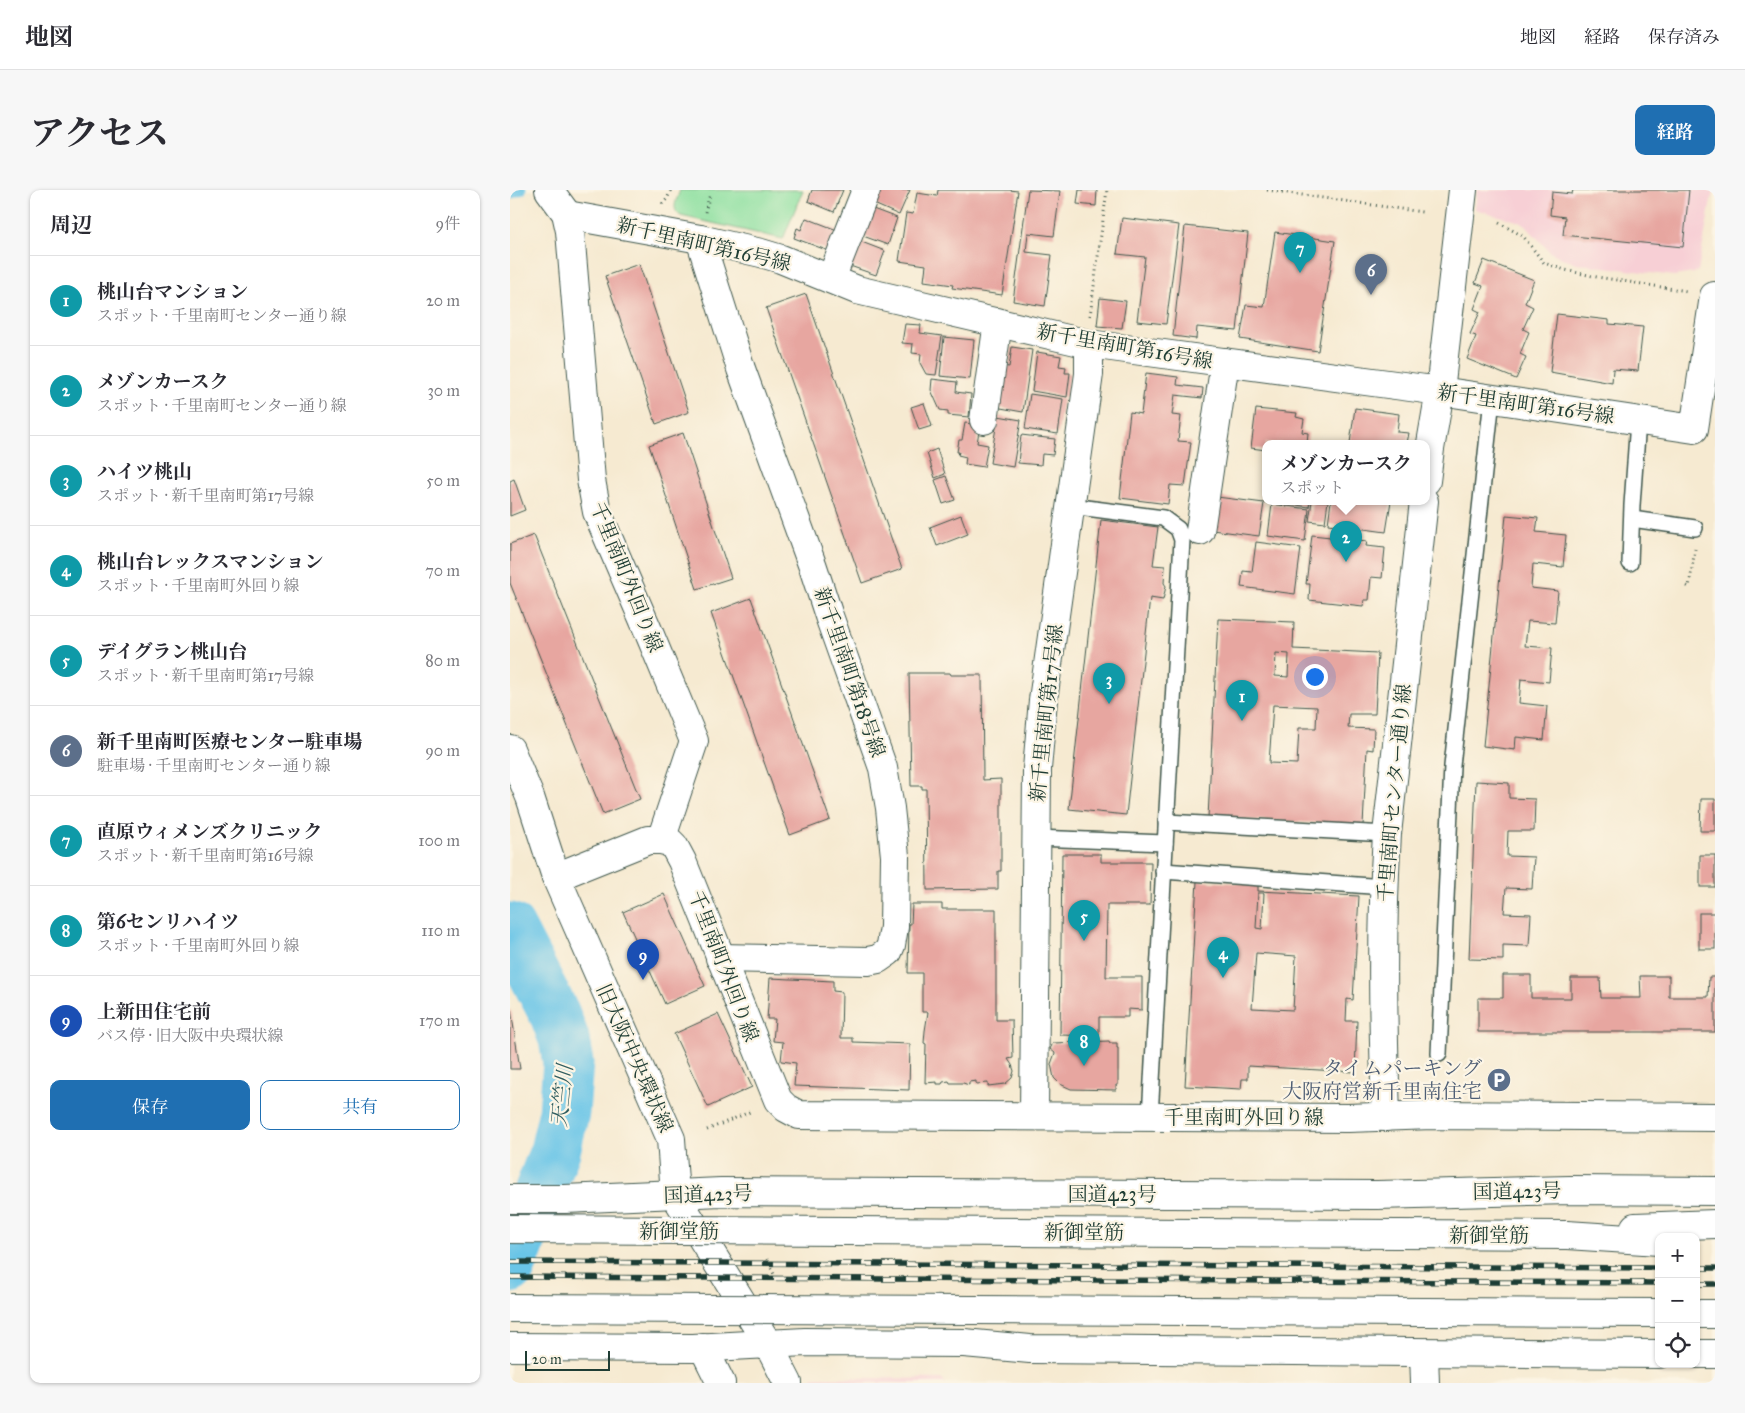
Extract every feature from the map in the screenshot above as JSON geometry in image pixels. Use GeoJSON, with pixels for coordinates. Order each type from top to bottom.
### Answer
{"type":"FeatureCollection","features":[{"type":"Feature","properties":{"kind":"main road","name":"千里南町外回り線"},"geometry":{"type":"LineString","coordinates":[[549,190],[567,215],[570,231],[591,480],[597,512],[694,741],[661,840],[670,842],[678,852],[778,1100],[792,1112],[804,1115],[1150,1117],[1386,1117],[1432,1115],[1715,1117]]}},
{"type":"Feature","properties":{"kind":"main road"},"geometry":{"type":"LineString","coordinates":[[831,279],[866,190]]}},
{"type":"Feature","properties":{"kind":"main road"},"geometry":{"type":"LineString","coordinates":[[1430,449],[1440,392],[1462,190]]}},
{"type":"Feature","properties":{"kind":"main road","name":"新千里南町第16号線"},"geometry":{"type":"LineString","coordinates":[[567,215],[700,239],[771,256],[865,292],[1090,344],[1492,399],[1694,430],[1714,296]]}},
{"type":"Feature","properties":{"kind":"main road","name":"新千里南町第18号線"},"geometry":{"type":"LineString","coordinates":[[700,239],[741,369],[814,567],[829,616],[883,768],[891,815],[895,856],[892,945],[882,957],[868,961],[720,958]]}},
{"type":"Feature","properties":{"kind":"main road"},"geometry":{"type":"LineString","coordinates":[[984,420],[998,322]]}},
{"type":"Feature","properties":{"kind":"main road","name":"新千里南町第17号線"},"geometry":{"type":"LineString","coordinates":[[1034,1115],[1037,769],[1041,718],[1089,374],[1090,344]]}},
{"type":"Feature","properties":{"kind":"main road"},"geometry":{"type":"LineString","coordinates":[[1200,531],[1225,362]]}},
{"type":"Feature","properties":{"kind":"main road","name":"千里南町センター通り線"},"geometry":{"type":"LineString","coordinates":[[1386,1117],[1384,887],[1387,834],[1424,505]]}},
{"type":"Feature","properties":{"kind":"main road","name":"旧大阪中央環状線"},"geometry":{"type":"LineString","coordinates":[[510,749],[530,797],[556,877],[671,1139],[675,1195],[768,1344],[788,1383]]}},
{"type":"Feature","properties":{"kind":"main road"},"geometry":{"type":"LineString","coordinates":[[556,877],[640,842],[661,840]]}},
{"type":"Feature","properties":{"kind":"main road","name":"国道423号"},"geometry":{"type":"LineString","coordinates":[[510,1198],[565,1199],[720,1192],[1377,1195],[1570,1190],[1715,1191]]}},
{"type":"Feature","properties":{"kind":"main road"},"geometry":{"type":"LineString","coordinates":[[1567,1235],[1606,1228],[1715,1224]]}},
{"type":"Feature","properties":{"kind":"main road","name":"新御堂筋"},"geometry":{"type":"LineString","coordinates":[[510,1229],[1567,1235],[1655,1241]]}},
{"type":"Feature","properties":{"kind":"main road"},"geometry":{"type":"LineString","coordinates":[[1700,1241],[1715,1242]]}},
{"type":"Feature","properties":{"kind":"main road"},"geometry":{"type":"LineString","coordinates":[[510,1308],[1655,1313]]}},
{"type":"Feature","properties":{"kind":"main road"},"geometry":{"type":"LineString","coordinates":[[1700,1314],[1715,1314]]}},
{"type":"Feature","properties":{"kind":"main road"},"geometry":{"type":"LineString","coordinates":[[510,1347],[703,1347],[805,1342],[964,1343],[1030,1350],[1655,1354]]}},
{"type":"Feature","properties":{"kind":"main road"},"geometry":{"type":"LineString","coordinates":[[703,1347],[721,1383]]}},
{"type":"Feature","properties":{"kind":"main road"},"geometry":{"type":"LineString","coordinates":[[1424,1353],[1426,1383]]}},
{"type":"Feature","properties":{"kind":"main road"},"geometry":{"type":"LineString","coordinates":[[1700,1354],[1715,1354]]}},
{"type":"Feature","properties":{"kind":"lane"},"geometry":{"type":"LineString","coordinates":[[1439,1054],[1452,766],[1492,399]]}},
{"type":"Feature","properties":{"kind":"lane"},"geometry":{"type":"LineString","coordinates":[[1630,563],[1638,421]]}},
{"type":"Feature","properties":{"kind":"lane"},"geometry":{"type":"LineString","coordinates":[[1071,506],[1163,518],[1178,529],[1182,540],[1150,1117]]}},
{"type":"Feature","properties":{"kind":"lane"},"geometry":{"type":"LineString","coordinates":[[1632,519],[1696,528]]}},
{"type":"Feature","properties":{"kind":"lane"},"geometry":{"type":"LineString","coordinates":[[1166,822],[1387,834]]}},
{"type":"Feature","properties":{"kind":"lane"},"geometry":{"type":"LineString","coordinates":[[1036,838],[1165,843]]}},
{"type":"Feature","properties":{"kind":"lane"},"geometry":{"type":"LineString","coordinates":[[1163,870],[1384,887]]}},
{"type":"Feature","properties":{"kind":"path"},"geometry":{"type":"LineString","coordinates":[[1090,344],[1089,324],[1107,190]]}},
{"type":"Feature","properties":{"kind":"path"},"geometry":{"type":"LineString","coordinates":[[1267,190],[1422,212]]}},
{"type":"Feature","properties":{"kind":"path"},"geometry":{"type":"LineString","coordinates":[[1499,223],[1523,236],[1544,263],[1597,277],[1714,296]]}},
{"type":"Feature","properties":{"kind":"path"},"geometry":{"type":"LineString","coordinates":[[1687,586],[1689,586],[1695,550]]}},
{"type":"Feature","properties":{"kind":"path"},"geometry":{"type":"LineString","coordinates":[[707,1130],[778,1100]]}},
{"type":"Feature","properties":{"kind":"path"},"geometry":{"type":"LineString","coordinates":[[764,1254],[781,1288]]}},
{"type":"Feature","properties":{"kind":"shaded area"},"geometry":{"type":"Polygon","coordinates":[[[1477,190],[1713,190],[1698,271],[1674,276],[1580,264],[1562,258],[1550,252],[1520,222],[1475,209],[1477,190]]]}},
{"type":"Feature","properties":{"kind":"shaded area"},"geometry":{"type":"Polygon","coordinates":[[[812,1377],[941,1379],[946,1383],[815,1383],[812,1377]]]}},
{"type":"Feature","properties":{"kind":"green space"},"geometry":{"type":"Polygon","coordinates":[[[680,190],[803,190],[783,239],[681,216],[675,207],[680,190]]]}},
{"type":"Feature","properties":{"kind":"building"},"geometry":{"type":"Polygon","coordinates":[[[812,190],[843,190],[834,212],[808,201],[812,190]]]}},
{"type":"Feature","properties":{"kind":"building"},"geometry":{"type":"Polygon","coordinates":[[[880,190],[910,190],[899,215],[874,204],[880,190]]]}},
{"type":"Feature","properties":{"kind":"building"},"geometry":{"type":"Polygon","coordinates":[[[938,190],[1018,191],[1002,295],[952,288],[953,285],[924,281],[926,265],[899,261],[906,213],[913,214],[917,193],[937,196],[938,190]]]}},
{"type":"Feature","properties":{"kind":"building"},"geometry":{"type":"Polygon","coordinates":[[[1028,190],[1060,191],[1054,236],[1028,233],[1026,252],[1052,255],[1045,306],[1013,301],[1028,190]]]}},
{"type":"Feature","properties":{"kind":"building"},"geometry":{"type":"Polygon","coordinates":[[[1079,190],[1097,190],[1096,206],[1077,204],[1079,190]]]}},
{"type":"Feature","properties":{"kind":"building"},"geometry":{"type":"Polygon","coordinates":[[[1573,190],[1689,190],[1683,247],[1563,235],[1565,217],[1550,215],[1552,192],[1572,194],[1573,190]]]}},
{"type":"Feature","properties":{"kind":"building"},"geometry":{"type":"Polygon","coordinates":[[[873,209],[897,218],[888,245],[863,236],[873,209]]]}},
{"type":"Feature","properties":{"kind":"building"},"geometry":{"type":"Polygon","coordinates":[[[806,218],[837,230],[829,251],[794,238],[797,228],[801,230],[806,218]]]}},
{"type":"Feature","properties":{"kind":"building"},"geometry":{"type":"Polygon","coordinates":[[[1122,218],[1179,225],[1166,324],[1137,321],[1145,257],[1117,254],[1122,218]]]}},
{"type":"Feature","properties":{"kind":"building"},"geometry":{"type":"Polygon","coordinates":[[[1185,226],[1248,233],[1237,331],[1197,327],[1196,339],[1173,336],[1185,226]]]}},
{"type":"Feature","properties":{"kind":"building"},"geometry":{"type":"Polygon","coordinates":[[[1275,232],[1335,241],[1318,351],[1240,339],[1246,305],[1264,307],[1275,232]]]}},
{"type":"Feature","properties":{"kind":"building"},"geometry":{"type":"Polygon","coordinates":[[[859,241],[885,251],[876,275],[850,266],[859,241]]]}},
{"type":"Feature","properties":{"kind":"building"},"geometry":{"type":"Polygon","coordinates":[[[1484,260],[1534,280],[1525,303],[1533,307],[1523,329],[1529,332],[1520,354],[1526,357],[1516,379],[1467,359],[1476,336],[1470,334],[1480,312],[1474,309],[1483,286],[1475,283],[1484,260]]]}},
{"type":"Feature","properties":{"kind":"building"},"geometry":{"type":"Polygon","coordinates":[[[639,264],[689,412],[656,424],[605,276],[639,264]]]}},
{"type":"Feature","properties":{"kind":"building"},"geometry":{"type":"Polygon","coordinates":[[[806,294],[902,569],[862,583],[766,308],[806,294]]]}},
{"type":"Feature","properties":{"kind":"building"},"geometry":{"type":"Polygon","coordinates":[[[1100,298],[1126,301],[1122,328],[1097,326],[1100,298]]]}},
{"type":"Feature","properties":{"kind":"building"},"geometry":{"type":"Polygon","coordinates":[[[1557,314],[1609,320],[1609,324],[1643,327],[1638,371],[1613,369],[1612,383],[1550,372],[1557,314]]]}},
{"type":"Feature","properties":{"kind":"building"},"geometry":{"type":"Polygon","coordinates":[[[905,324],[921,325],[920,333],[942,336],[936,375],[926,374],[920,363],[921,354],[912,353],[913,344],[902,343],[905,324]]]}},
{"type":"Feature","properties":{"kind":"building"},"geometry":{"type":"Polygon","coordinates":[[[944,337],[974,340],[970,379],[940,376],[944,337]]]}},
{"type":"Feature","properties":{"kind":"building"},"geometry":{"type":"Polygon","coordinates":[[[1012,347],[1032,350],[1023,412],[995,407],[1002,366],[1009,367],[1012,347]]]}},
{"type":"Feature","properties":{"kind":"building"},"geometry":{"type":"Polygon","coordinates":[[[1037,352],[1061,356],[1059,366],[1066,367],[1065,373],[1070,373],[1067,397],[1032,391],[1037,352]]]}},
{"type":"Feature","properties":{"kind":"building"},"geometry":{"type":"Polygon","coordinates":[[[1146,373],[1178,377],[1177,385],[1203,388],[1202,398],[1175,395],[1172,415],[1181,416],[1178,441],[1191,442],[1185,486],[1170,485],[1168,504],[1120,498],[1130,412],[1141,414],[1146,373]]]}},
{"type":"Feature","properties":{"kind":"building"},"geometry":{"type":"Polygon","coordinates":[[[932,379],[957,382],[956,392],[971,394],[969,417],[948,415],[948,411],[940,410],[931,390],[932,379]]]}},
{"type":"Feature","properties":{"kind":"building"},"geometry":{"type":"Polygon","coordinates":[[[1030,394],[1063,399],[1058,434],[1025,429],[1030,394]]]}},
{"type":"Feature","properties":{"kind":"building"},"geometry":{"type":"Polygon","coordinates":[[[924,403],[932,426],[919,430],[911,407],[924,403]]]}},
{"type":"Feature","properties":{"kind":"building"},"geometry":{"type":"Polygon","coordinates":[[[1355,408],[1399,414],[1397,432],[1409,433],[1408,440],[1350,440],[1355,408]]]}},
{"type":"Feature","properties":{"kind":"building"},"geometry":{"type":"Polygon","coordinates":[[[1256,409],[1297,413],[1296,417],[1304,419],[1302,432],[1308,433],[1307,440],[1262,440],[1262,449],[1251,448],[1256,409]]]}},
{"type":"Feature","properties":{"kind":"building"},"geometry":{"type":"Polygon","coordinates":[[[998,416],[1021,420],[1013,467],[990,463],[998,416]]]}},
{"type":"Feature","properties":{"kind":"building"},"geometry":{"type":"Polygon","coordinates":[[[965,423],[980,425],[977,443],[988,445],[984,467],[965,464],[966,457],[958,455],[959,440],[962,440],[965,423]]]}},
{"type":"Feature","properties":{"kind":"building"},"geometry":{"type":"Polygon","coordinates":[[[683,433],[731,578],[697,589],[649,445],[683,433]]]}},
{"type":"Feature","properties":{"kind":"building"},"geometry":{"type":"Polygon","coordinates":[[[1021,435],[1055,439],[1053,455],[1042,454],[1041,465],[1018,463],[1021,435]]]}},
{"type":"Feature","properties":{"kind":"building"},"geometry":{"type":"Polygon","coordinates":[[[937,449],[945,474],[935,478],[927,453],[937,449]]]}},
{"type":"Feature","properties":{"kind":"building"},"geometry":{"type":"Polygon","coordinates":[[[946,476],[955,500],[943,504],[935,480],[946,476]]]}},
{"type":"Feature","properties":{"kind":"building"},"geometry":{"type":"Polygon","coordinates":[[[514,479],[525,510],[510,516],[510,481],[514,479]]]}},
{"type":"Feature","properties":{"kind":"building"},"geometry":{"type":"Polygon","coordinates":[[[1217,497],[1262,503],[1264,505],[1259,536],[1212,530],[1217,497]]]}},
{"type":"Feature","properties":{"kind":"building"},"geometry":{"type":"Polygon","coordinates":[[[1272,505],[1309,509],[1305,541],[1268,536],[1272,505]]]}},
{"type":"Feature","properties":{"kind":"building"},"geometry":{"type":"Polygon","coordinates":[[[1311,505],[1327,505],[1325,523],[1309,521],[1311,505]]]}},
{"type":"Feature","properties":{"kind":"building"},"geometry":{"type":"Polygon","coordinates":[[[1330,505],[1390,505],[1386,532],[1328,524],[1330,505]]]}},
{"type":"Feature","properties":{"kind":"building"},"geometry":{"type":"Polygon","coordinates":[[[961,515],[968,534],[937,546],[930,527],[961,515]]]}},
{"type":"Feature","properties":{"kind":"building"},"geometry":{"type":"Polygon","coordinates":[[[1506,515],[1538,518],[1536,532],[1566,535],[1563,567],[1533,564],[1531,588],[1558,591],[1555,623],[1528,621],[1525,646],[1552,648],[1549,682],[1521,679],[1519,703],[1547,706],[1544,740],[1516,737],[1515,750],[1483,746],[1506,515]]]}},
{"type":"Feature","properties":{"kind":"building"},"geometry":{"type":"Polygon","coordinates":[[[1101,520],[1158,527],[1153,565],[1165,566],[1164,583],[1166,586],[1163,600],[1150,598],[1126,815],[1069,809],[1101,520]]]}},
{"type":"Feature","properties":{"kind":"building"},"geometry":{"type":"Polygon","coordinates":[[[534,535],[640,799],[603,814],[510,583],[510,544],[534,535]]]}},
{"type":"Feature","properties":{"kind":"building"},"geometry":{"type":"Polygon","coordinates":[[[1312,535],[1367,541],[1366,546],[1385,548],[1382,578],[1371,577],[1369,600],[1364,600],[1363,606],[1309,600],[1310,584],[1306,584],[1312,535]]]}},
{"type":"Feature","properties":{"kind":"building"},"geometry":{"type":"Polygon","coordinates":[[[1256,542],[1301,548],[1295,594],[1241,587],[1243,571],[1252,572],[1256,542]]]}},
{"type":"Feature","properties":{"kind":"building"},"geometry":{"type":"Polygon","coordinates":[[[751,598],[830,820],[790,835],[711,613],[751,598]]]}},
{"type":"Feature","properties":{"kind":"building"},"geometry":{"type":"Polygon","coordinates":[[[1218,619],[1294,622],[1293,649],[1378,653],[1375,714],[1349,714],[1348,728],[1374,729],[1373,750],[1367,749],[1363,825],[1208,818],[1218,619]],[[1276,653],[1275,676],[1288,677],[1289,654],[1276,653]],[[1273,705],[1269,763],[1297,764],[1299,728],[1316,728],[1317,707],[1273,705]]]}},
{"type":"Feature","properties":{"kind":"building"},"geometry":{"type":"Polygon","coordinates":[[[909,673],[982,675],[983,780],[1001,779],[1001,871],[998,871],[998,889],[927,890],[926,789],[922,789],[922,786],[911,786],[909,673]]]}},
{"type":"Feature","properties":{"kind":"building"},"geometry":{"type":"Polygon","coordinates":[[[1476,781],[1509,783],[1509,798],[1535,799],[1534,831],[1508,831],[1507,856],[1534,857],[1532,889],[1506,888],[1504,913],[1531,914],[1529,946],[1503,945],[1503,960],[1469,959],[1476,781]]]}},
{"type":"Feature","properties":{"kind":"building"},"geometry":{"type":"Polygon","coordinates":[[[1701,799],[1715,799],[1715,831],[1700,831],[1701,799]]]}},
{"type":"Feature","properties":{"kind":"building"},"geometry":{"type":"Polygon","coordinates":[[[1062,854],[1101,854],[1101,862],[1151,862],[1150,905],[1107,905],[1106,977],[1142,977],[1142,1010],[1128,1009],[1128,1017],[1099,1017],[1099,1036],[1060,1035],[1062,854]]]}},
{"type":"Feature","properties":{"kind":"building"},"geometry":{"type":"Polygon","coordinates":[[[1700,855],[1715,855],[1715,887],[1700,887],[1700,855]]]}},
{"type":"Feature","properties":{"kind":"building"},"geometry":{"type":"Polygon","coordinates":[[[1197,881],[1258,884],[1258,891],[1359,896],[1353,1000],[1347,999],[1346,1021],[1357,1021],[1355,1072],[1248,1066],[1248,1079],[1242,1079],[1241,1089],[1185,1086],[1197,881]],[[1258,893],[1256,928],[1262,929],[1264,893],[1258,893]],[[1256,953],[1252,1008],[1293,1010],[1296,956],[1256,953]]]}},
{"type":"Feature","properties":{"kind":"building"},"geometry":{"type":"Polygon","coordinates":[[[664,894],[705,986],[665,1004],[623,912],[664,894]]]}},
{"type":"Feature","properties":{"kind":"building"},"geometry":{"type":"Polygon","coordinates":[[[912,904],[942,904],[942,909],[996,909],[996,1020],[1012,1020],[1013,1058],[1008,1059],[1014,1071],[1012,1078],[1005,1084],[988,1086],[988,1083],[976,1084],[976,1081],[969,1082],[969,1085],[950,1083],[949,1081],[942,1084],[937,1084],[937,1082],[925,1083],[926,1044],[924,1043],[928,1012],[922,1012],[922,973],[908,973],[909,924],[911,924],[912,904]]]}},
{"type":"Feature","properties":{"kind":"building"},"geometry":{"type":"Polygon","coordinates":[[[1699,913],[1715,913],[1715,949],[1699,949],[1699,913]]]}},
{"type":"Feature","properties":{"kind":"building"},"geometry":{"type":"Polygon","coordinates":[[[1503,975],[1531,975],[1531,998],[1571,998],[1571,978],[1600,978],[1601,998],[1641,998],[1640,976],[1669,976],[1669,997],[1708,997],[1709,977],[1715,977],[1715,1032],[1478,1032],[1478,998],[1503,998],[1503,975]]]}},
{"type":"Feature","properties":{"kind":"building"},"geometry":{"type":"Polygon","coordinates":[[[770,978],[833,981],[833,991],[842,992],[841,1038],[853,1038],[853,1042],[910,1044],[909,1090],[794,1086],[796,1063],[781,1061],[783,1042],[773,1041],[775,1019],[767,1019],[770,978]]]}},
{"type":"Feature","properties":{"kind":"building"},"geometry":{"type":"Polygon","coordinates":[[[511,1010],[520,1069],[510,1069],[511,1010]]]}},
{"type":"Feature","properties":{"kind":"building"},"geometry":{"type":"Polygon","coordinates":[[[718,1014],[752,1087],[708,1107],[674,1034],[718,1014]]]}},
{"type":"Feature","properties":{"kind":"building"},"geometry":{"type":"Polygon","coordinates":[[[1109,1041],[1110,1043],[1117,1043],[1118,1048],[1118,1085],[1116,1085],[1116,1090],[1071,1089],[1060,1084],[1054,1078],[1051,1064],[1055,1053],[1050,1049],[1053,1043],[1109,1041]]]}},
{"type":"Feature","properties":{"kind":"waterway"},"geometry":{"type":"LineString","coordinates":[[510,195],[522,190]]}},
{"type":"Feature","properties":{"kind":"waterway","name":"天竺川"},"geometry":{"type":"LineString","coordinates":[[510,928],[555,1015],[564,1039],[568,1063],[564,1112],[555,1151],[510,1268]]}},
{"type":"Feature","properties":{"kind":"railway"},"geometry":{"type":"LineString","coordinates":[[510,1262],[1655,1268]]}},
{"type":"Feature","properties":{"kind":"railway"},"geometry":{"type":"LineString","coordinates":[[1700,1268],[1715,1268]]}},
{"type":"Feature","properties":{"kind":"railway"},"geometry":{"type":"LineString","coordinates":[[510,1277],[1655,1283]]}},
{"type":"Feature","properties":{"kind":"railway"},"geometry":{"type":"LineString","coordinates":[[1700,1284],[1715,1284]]}},
{"type":"Feature","properties":{"kind":"place","name":"直原ウィメンズクリニック"},"geometry":{"type":"Point","coordinates":[1300,273]}},
{"type":"Feature","properties":{"kind":"place","name":"新千里南町医療センター駐車場"},"geometry":{"type":"Point","coordinates":[1371,295]}},
{"type":"Feature","properties":{"kind":"place","name":"メゾンカースク"},"geometry":{"type":"Point","coordinates":[1346,562]}},
{"type":"Feature","properties":{"kind":"place","name":"ハイツ桃山"},"geometry":{"type":"Point","coordinates":[1109,704]}},
{"type":"Feature","properties":{"kind":"place","name":"桃山台マンション"},"geometry":{"type":"Point","coordinates":[1242,721]}},
{"type":"Feature","properties":{"kind":"place","name":"デイグラン桃山台"},"geometry":{"type":"Point","coordinates":[1084,941]}},
{"type":"Feature","properties":{"kind":"place","name":"桃山台レックスマンション"},"geometry":{"type":"Point","coordinates":[1223,978]}},
{"type":"Feature","properties":{"kind":"place","name":"上新田住宅前"},"geometry":{"type":"Point","coordinates":[643,980]}},
{"type":"Feature","properties":{"kind":"place","name":"第6センリハイツ"},"geometry":{"type":"Point","coordinates":[1084,1066]}},
{"type":"Feature","properties":{"kind":"place","name":"タイムパーキング 大阪府営新千里南住宅"},"geometry":{"type":"Point","coordinates":[1499,1080]}}]}
